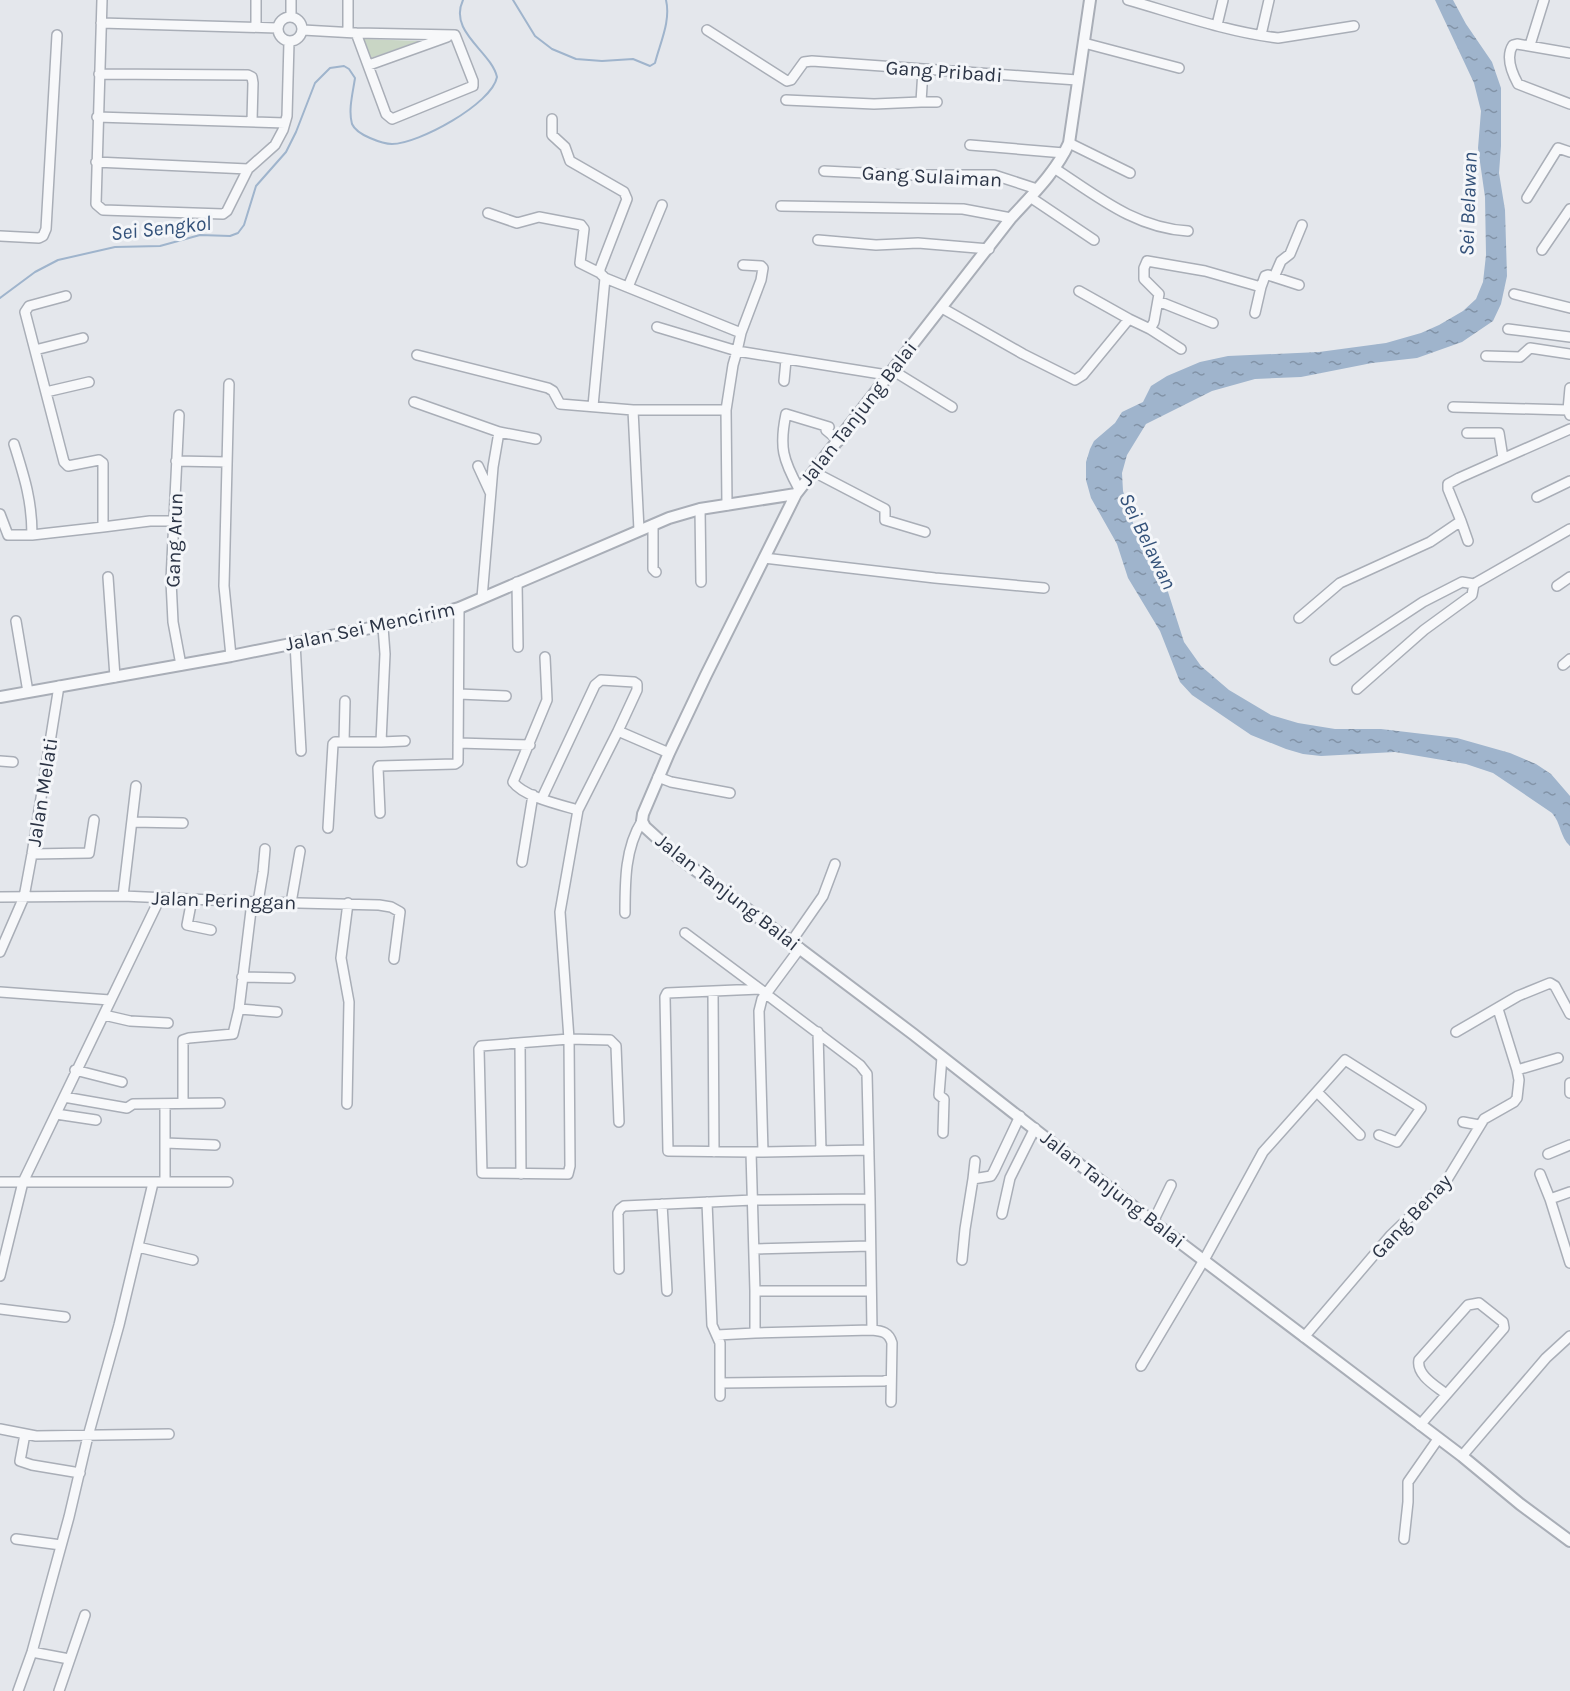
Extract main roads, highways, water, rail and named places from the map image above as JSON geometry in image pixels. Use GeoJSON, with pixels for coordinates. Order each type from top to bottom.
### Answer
{"type":"FeatureCollection","features":[{"type":"Feature","properties":{"kind":"water","name":"Sei Belawan"},"geometry":{"type":"Polygon","coordinates":[[[1435,0],[1453,0],[1492,62],[1501,88],[1499,173],[1505,210],[1507,276],[1501,304],[1493,321],[1462,342],[1417,358],[1372,363],[1301,377],[1255,379],[1212,391],[1146,424],[1127,455],[1122,473],[1123,491],[1134,526],[1162,573],[1184,642],[1201,666],[1229,690],[1271,715],[1298,723],[1335,729],[1381,729],[1457,738],[1510,753],[1536,764],[1551,774],[1570,796],[1570,846],[1552,813],[1493,773],[1466,764],[1395,752],[1321,756],[1303,754],[1251,735],[1192,695],[1180,682],[1160,631],[1128,578],[1117,544],[1091,498],[1086,480],[1086,462],[1094,441],[1115,423],[1122,412],[1143,402],[1151,386],[1167,376],[1200,362],[1228,356],[1319,352],[1386,343],[1439,325],[1463,311],[1476,299],[1483,282],[1486,255],[1485,197],[1478,148],[1481,111],[1474,83],[1435,0]]]}},
{"type":"Feature","properties":{"kind":"waterway","name":"Sei Sengkol"},"geometry":{"type":"LineString","coordinates":[[0,298],[35,272],[58,260],[115,247],[160,246],[200,235],[230,236],[238,233],[244,225],[256,186],[286,152],[315,83],[330,68],[344,66],[355,78],[351,107],[352,124],[357,131],[370,138],[389,144],[404,142],[452,121],[482,99],[492,88],[497,77],[487,58],[472,41],[461,22],[460,11],[463,0]]}},
{"type":"Feature","properties":{"kind":"waterway","name":"Sei Sengkol"},"geometry":{"type":"LineString","coordinates":[[513,0],[535,36],[552,49],[576,59],[602,61],[633,59],[650,66],[655,63],[664,32],[667,16],[666,0]]}}]}
